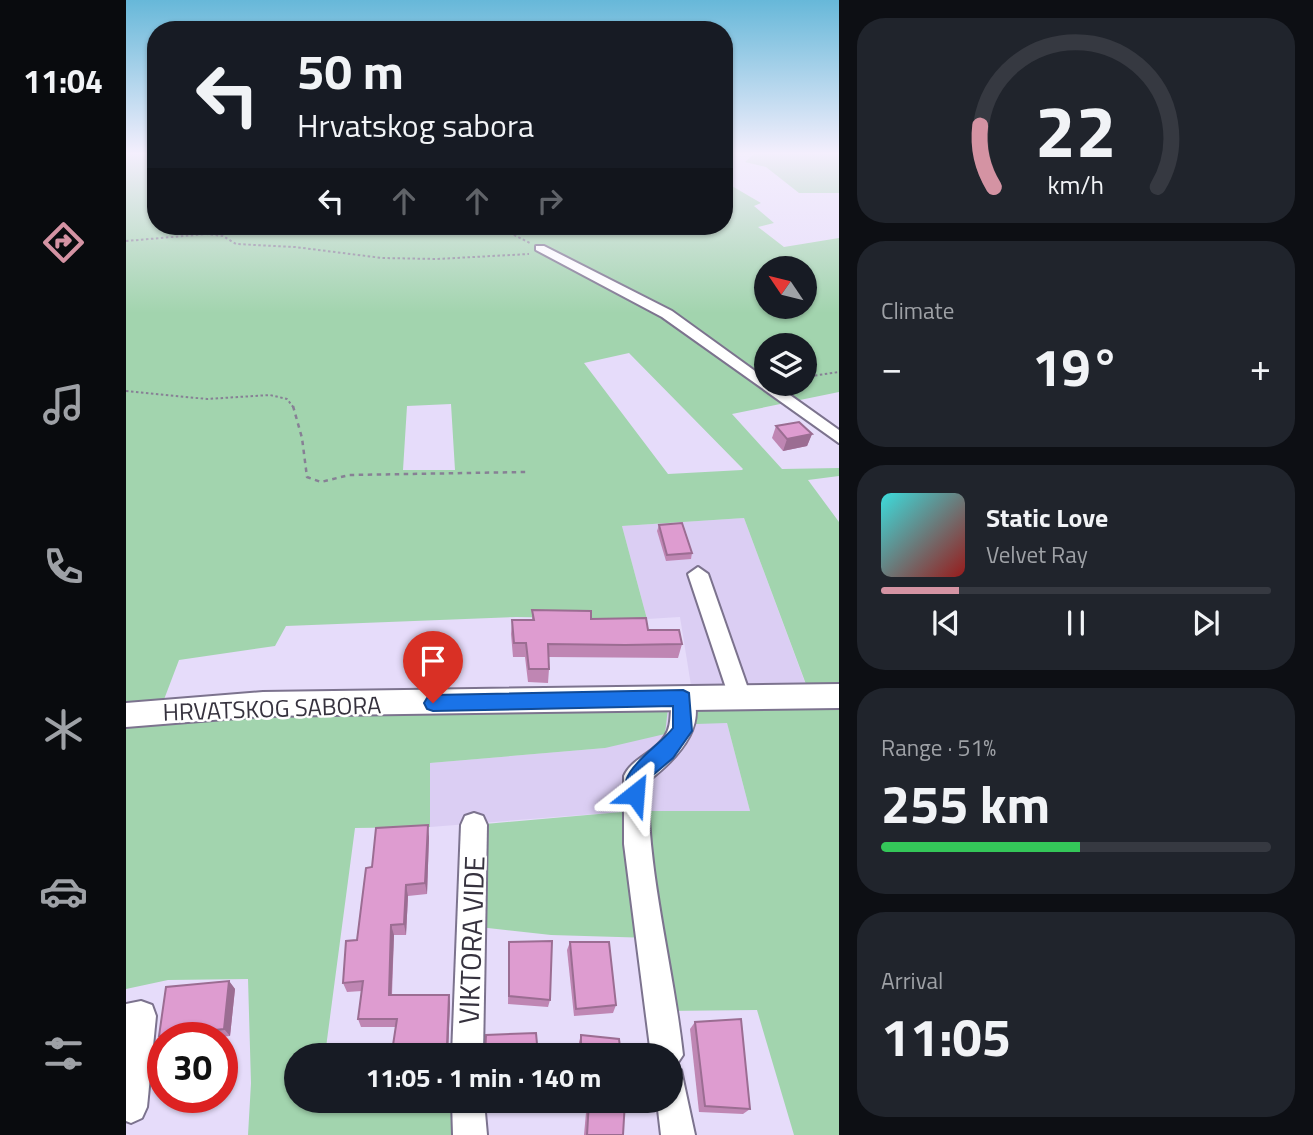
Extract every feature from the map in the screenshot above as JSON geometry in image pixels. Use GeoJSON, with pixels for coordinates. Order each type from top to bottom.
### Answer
{"type":"FeatureCollection","features":[{"type":"Feature","properties":{"kind":"main road","name":"HRVATSKOG SABORA"},"geometry":{"type":"LineString","coordinates":[[126,715],[263,704],[839,696]]}},
{"type":"Feature","properties":{"kind":"street"},"geometry":{"type":"LineString","coordinates":[[545,251],[667,314],[839,439]]}},
{"type":"Feature","properties":{"kind":"street"},"geometry":{"type":"LineString","coordinates":[[698,574],[740,697]]}},
{"type":"Feature","properties":{"kind":"street"},"geometry":{"type":"LineString","coordinates":[[666,1043],[664,1011],[633,811],[636,776],[666,752],[683,731],[683,698]]}},
{"type":"Feature","properties":{"kind":"street","name":"VIKTORA VIDE"},"geometry":{"type":"LineString","coordinates":[[467,1043],[474,825]]}},
{"type":"Feature","properties":{"kind":"street"},"geometry":{"type":"LineString","coordinates":[[126,1019],[141,1016],[131,1107]]}},
{"type":"Feature","properties":{"kind":"street"},"geometry":{"type":"LineString","coordinates":[[469,1113],[470,1135]]}},
{"type":"Feature","properties":{"kind":"street"},"geometry":{"type":"LineString","coordinates":[[675,1113],[678,1135]]}},
{"type":"Feature","properties":{"kind":"path"},"geometry":{"type":"LineString","coordinates":[[126,241],[195,235]]}},
{"type":"Feature","properties":{"kind":"path"},"geometry":{"type":"LineString","coordinates":[[215,235],[223,236],[236,244],[295,247],[382,258],[437,259],[545,251]]}},
{"type":"Feature","properties":{"kind":"path"},"geometry":{"type":"LineString","coordinates":[[514,235],[545,251]]}},
{"type":"Feature","properties":{"kind":"path"},"geometry":{"type":"LineString","coordinates":[[817,375],[839,372]]}},
{"type":"Feature","properties":{"kind":"path"},"geometry":{"type":"LineString","coordinates":[[126,391],[207,399],[270,395],[287,399],[293,405],[302,438],[307,477],[321,482],[349,475],[395,477],[467,470],[526,472]]}},
{"type":"Feature","properties":{"kind":"shaded area"},"geometry":{"type":"Polygon","coordinates":[[[744,518],[810,696],[727,723],[750,811],[633,811],[430,827],[430,763],[605,748],[669,699],[693,698],[680,617],[647,619],[622,526],[744,518]]]}},
{"type":"Feature","properties":{"kind":"green space"},"geometry":{"type":"Polygon","coordinates":[[[126,207],[147,207],[147,235],[733,235],[733,207],[755,207],[774,223],[758,227],[784,247],[839,238],[839,392],[732,414],[782,469],[839,468],[839,476],[808,480],[839,522],[839,1135],[794,1135],[757,1010],[664,1011],[652,938],[551,935],[470,926],[474,825],[633,811],[750,811],[727,723],[696,724],[693,698],[810,695],[744,518],[622,526],[647,619],[516,617],[286,626],[275,646],[179,660],[160,710],[669,699],[665,734],[605,748],[430,763],[430,827],[355,828],[327,1043],[284,1043],[284,1113],[469,1113],[470,1135],[248,1135],[251,1083],[248,979],[168,980],[126,989],[126,207]],[[629,353],[584,363],[668,474],[743,469],[629,353]],[[451,404],[407,406],[403,470],[455,470],[451,404]]]}},
{"type":"Feature","properties":{"kind":"building"},"geometry":{"type":"Polygon","coordinates":[[[799,422],[812,434],[787,439],[776,426],[799,422]]]}},
{"type":"Feature","properties":{"kind":"building"},"geometry":{"type":"Polygon","coordinates":[[[682,523],[692,553],[667,555],[659,525],[682,523]]]}},
{"type":"Feature","properties":{"kind":"building"},"geometry":{"type":"Polygon","coordinates":[[[532,610],[591,611],[591,619],[646,618],[648,630],[679,630],[682,644],[548,644],[549,669],[529,669],[526,643],[514,643],[512,620],[534,620],[532,610]]]}},
{"type":"Feature","properties":{"kind":"building"},"geometry":{"type":"Polygon","coordinates":[[[428,825],[425,883],[406,885],[404,924],[391,925],[389,995],[449,995],[447,1043],[393,1043],[397,1019],[358,1019],[363,981],[343,983],[346,941],[357,940],[366,868],[372,867],[376,828],[428,825]]]}},
{"type":"Feature","properties":{"kind":"building"},"geometry":{"type":"Polygon","coordinates":[[[552,941],[550,1000],[509,996],[509,942],[552,941]]]}},
{"type":"Feature","properties":{"kind":"building"},"geometry":{"type":"Polygon","coordinates":[[[570,942],[609,942],[616,1005],[576,1009],[570,942]]]}},
{"type":"Feature","properties":{"kind":"building"},"geometry":{"type":"Polygon","coordinates":[[[229,981],[225,1022],[161,1022],[166,987],[229,981]]]}},
{"type":"Feature","properties":{"kind":"building"},"geometry":{"type":"Polygon","coordinates":[[[741,1019],[750,1109],[705,1106],[695,1022],[741,1019]]]}},
{"type":"Feature","properties":{"kind":"building"},"geometry":{"type":"Polygon","coordinates":[[[536,1033],[537,1043],[486,1043],[486,1035],[536,1033]]]}},
{"type":"Feature","properties":{"kind":"building"},"geometry":{"type":"Polygon","coordinates":[[[581,1035],[619,1039],[620,1043],[581,1043],[581,1035]]]}},
{"type":"Feature","properties":{"kind":"building"},"geometry":{"type":"Polygon","coordinates":[[[588,1113],[624,1113],[623,1135],[587,1135],[588,1113]]]}},
{"type":"Feature","properties":{"kind":"route"},"geometry":{"type":"LineString","coordinates":[[433,703],[683,698],[683,731],[666,752],[636,776],[635,794]]}}]}
